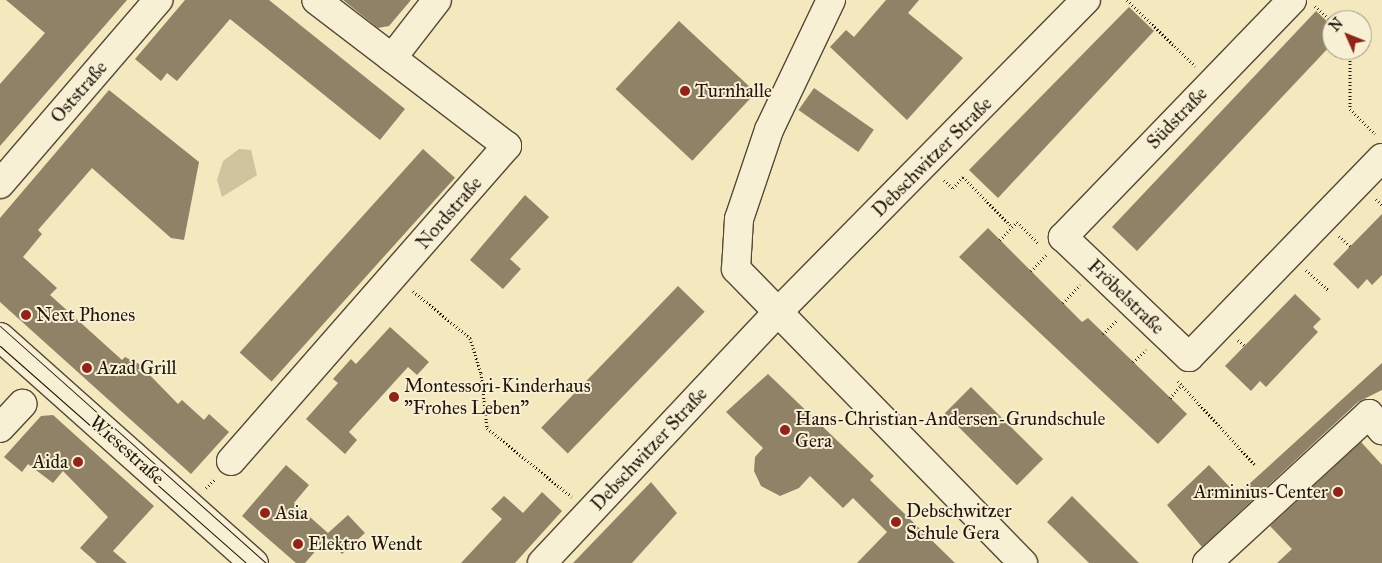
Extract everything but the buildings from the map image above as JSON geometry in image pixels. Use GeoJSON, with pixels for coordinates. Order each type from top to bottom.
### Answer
{"type":"FeatureCollection","features":[{"type":"Feature","properties":{"kind":"street","name":"Oststraße"},"geometry":{"type":"LineString","coordinates":[[0,184],[158,0]]}},
{"type":"Feature","properties":{"kind":"street","name":"Nordstraße"},"geometry":{"type":"LineString","coordinates":[[231,461],[507,146],[316,0]]}},
{"type":"Feature","properties":{"kind":"street"},"geometry":{"type":"LineString","coordinates":[[392,58],[437,0]]}},
{"type":"Feature","properties":{"kind":"street"},"geometry":{"type":"LineString","coordinates":[[831,0],[769,130],[739,219],[736,269],[1023,563]]}},
{"type":"Feature","properties":{"kind":"street","name":"Debschwitzer Straße"},"geometry":{"type":"LineString","coordinates":[[542,563],[777,312],[1086,0]]}},
{"type":"Feature","properties":{"kind":"street","name":"Südstraße"},"geometry":{"type":"LineString","coordinates":[[1056,245],[1292,0]]}},
{"type":"Feature","properties":{"kind":"street","name":"Fröbelstraße"},"geometry":{"type":"LineString","coordinates":[[1056,245],[1189,357],[1382,158]]}},
{"type":"Feature","properties":{"kind":"street","name":"Wiesestraße"},"geometry":{"type":"LineString","coordinates":[[0,336],[254,563]]}},
{"type":"Feature","properties":{"kind":"street"},"geometry":{"type":"LineString","coordinates":[[0,428],[22,404]]}},
{"type":"Feature","properties":{"kind":"street"},"geometry":{"type":"LineString","coordinates":[[1207,563],[1369,414],[1382,430]]}},
{"type":"Feature","properties":{"kind":"path"},"geometry":{"type":"LineString","coordinates":[[1127,0],[1212,82]]}},
{"type":"Feature","properties":{"kind":"path"},"geometry":{"type":"LineString","coordinates":[[1310,0],[1322,12]]}},
{"type":"Feature","properties":{"kind":"path"},"geometry":{"type":"LineString","coordinates":[[1350,60],[1350,109],[1382,141]]}},
{"type":"Feature","properties":{"kind":"path"},"geometry":{"type":"LineString","coordinates":[[926,162],[953,188],[963,177],[1012,227],[1000,240]]}},
{"type":"Feature","properties":{"kind":"path"},"geometry":{"type":"LineString","coordinates":[[1335,231],[1350,246]]}},
{"type":"Feature","properties":{"kind":"path"},"geometry":{"type":"LineString","coordinates":[[1031,271],[1056,245]]}},
{"type":"Feature","properties":{"kind":"path"},"geometry":{"type":"LineString","coordinates":[[1302,266],[1328,290]]}},
{"type":"Feature","properties":{"kind":"path"},"geometry":{"type":"LineString","coordinates":[[395,276],[470,338],[481,373],[487,428],[590,512]]}},
{"type":"Feature","properties":{"kind":"path"},"geometry":{"type":"LineString","coordinates":[[1063,303],[1080,285]]}},
{"type":"Feature","properties":{"kind":"path"},"geometry":{"type":"LineString","coordinates":[[1103,334],[1116,320]]}},
{"type":"Feature","properties":{"kind":"path"},"geometry":{"type":"LineString","coordinates":[[1133,362],[1146,350]]}},
{"type":"Feature","properties":{"kind":"path"},"geometry":{"type":"LineString","coordinates":[[1170,398],[1184,386],[1254,464]]}},
{"type":"Feature","properties":{"kind":"path"},"geometry":{"type":"LineString","coordinates":[[190,507],[231,461]]}},
{"type":"Feature","properties":{"kind":"shaded area"},"geometry":{"type":"Polygon","coordinates":[[[239,149],[251,150],[257,175],[222,197],[217,180],[223,161],[239,149]]]}},
{"type":"Feature","properties":{"kind":"tram line"},"geometry":{"type":"LineString","coordinates":[[0,326],[266,563]]}},
{"type":"Feature","properties":{"kind":"tram line"},"geometry":{"type":"LineString","coordinates":[[0,346],[246,563]]}},
{"type":"Feature","properties":{"kind":"place","name":"Turnhalle"},"geometry":{"type":"Point","coordinates":[685,91]}},
{"type":"Feature","properties":{"kind":"place","name":"Next Phones"},"geometry":{"type":"Point","coordinates":[26,315]}},
{"type":"Feature","properties":{"kind":"place","name":"Azad Grill"},"geometry":{"type":"Point","coordinates":[87,368]}},
{"type":"Feature","properties":{"kind":"place","name":"Montessori-Kinderhaus \"Frohes Leben\""},"geometry":{"type":"Point","coordinates":[394,397]}},
{"type":"Feature","properties":{"kind":"place","name":"Hans-Christian-Andersen-Grundschule Gera"},"geometry":{"type":"Point","coordinates":[785,430]}},
{"type":"Feature","properties":{"kind":"place","name":"Aida"},"geometry":{"type":"Point","coordinates":[78,462]}},
{"type":"Feature","properties":{"kind":"place","name":"Arminius-Center"},"geometry":{"type":"Point","coordinates":[1338,492]}},
{"type":"Feature","properties":{"kind":"place","name":"Asia"},"geometry":{"type":"Point","coordinates":[265,513]}},
{"type":"Feature","properties":{"kind":"place","name":"Debschwitzer Schule Gera"},"geometry":{"type":"Point","coordinates":[896,522]}},
{"type":"Feature","properties":{"kind":"place","name":"Elektro Wendt"},"geometry":{"type":"Point","coordinates":[298,544]}}]}
